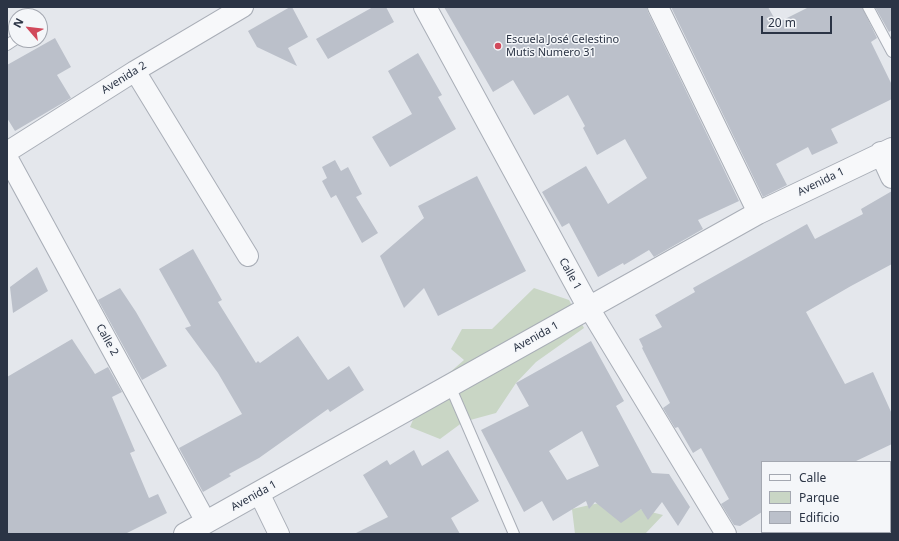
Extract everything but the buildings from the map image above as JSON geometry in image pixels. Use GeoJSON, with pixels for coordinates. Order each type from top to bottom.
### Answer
{"type":"FeatureCollection","features":[{"type":"Feature","properties":{"kind":"street","name":"Avenida 2"},"geometry":{"type":"LineString","coordinates":[[7,152],[135,71],[217,13],[243,7]]}},
{"type":"Feature","properties":{"kind":"street","name":"Calle 1"},"geometry":{"type":"LineString","coordinates":[[425,7],[589,308],[726,534]]}},
{"type":"Feature","properties":{"kind":"street"},"geometry":{"type":"LineString","coordinates":[[658,7],[758,212]]}},
{"type":"Feature","properties":{"kind":"street"},"geometry":{"type":"LineString","coordinates":[[135,71],[248,256]]}},
{"type":"Feature","properties":{"kind":"street","name":"Avenida 1"},"geometry":{"type":"LineString","coordinates":[[185,534],[758,212],[887,151]]}},
{"type":"Feature","properties":{"kind":"street"},"geometry":{"type":"LineString","coordinates":[[887,151],[892,177]]}},
{"type":"Feature","properties":{"kind":"street","name":"Calle 2"},"geometry":{"type":"LineString","coordinates":[[7,157],[206,522]]}},
{"type":"Feature","properties":{"kind":"street"},"geometry":{"type":"LineString","coordinates":[[259,493],[278,534]]}},
{"type":"Feature","properties":{"kind":"lane"},"geometry":{"type":"LineString","coordinates":[[868,7],[892,52]]}},
{"type":"Feature","properties":{"kind":"lane"},"geometry":{"type":"LineString","coordinates":[[450,386],[514,534]]}},
{"type":"Feature","properties":{"kind":"green space"},"geometry":{"type":"Polygon","coordinates":[[[534,288],[569,300],[584,328],[536,362],[516,383],[496,413],[463,422],[440,439],[410,427],[423,396],[464,360],[451,349],[462,329],[492,329],[534,288]]]}},
{"type":"Feature","properties":{"kind":"green space"},"geometry":{"type":"Polygon","coordinates":[[[608,501],[663,515],[645,534],[575,534],[572,509],[608,501]]]}},
{"type":"Feature","properties":{"kind":"place","name":"Escuela José Celestino Mutis Numero 31"},"geometry":{"type":"Point","coordinates":[498,46]}}]}
